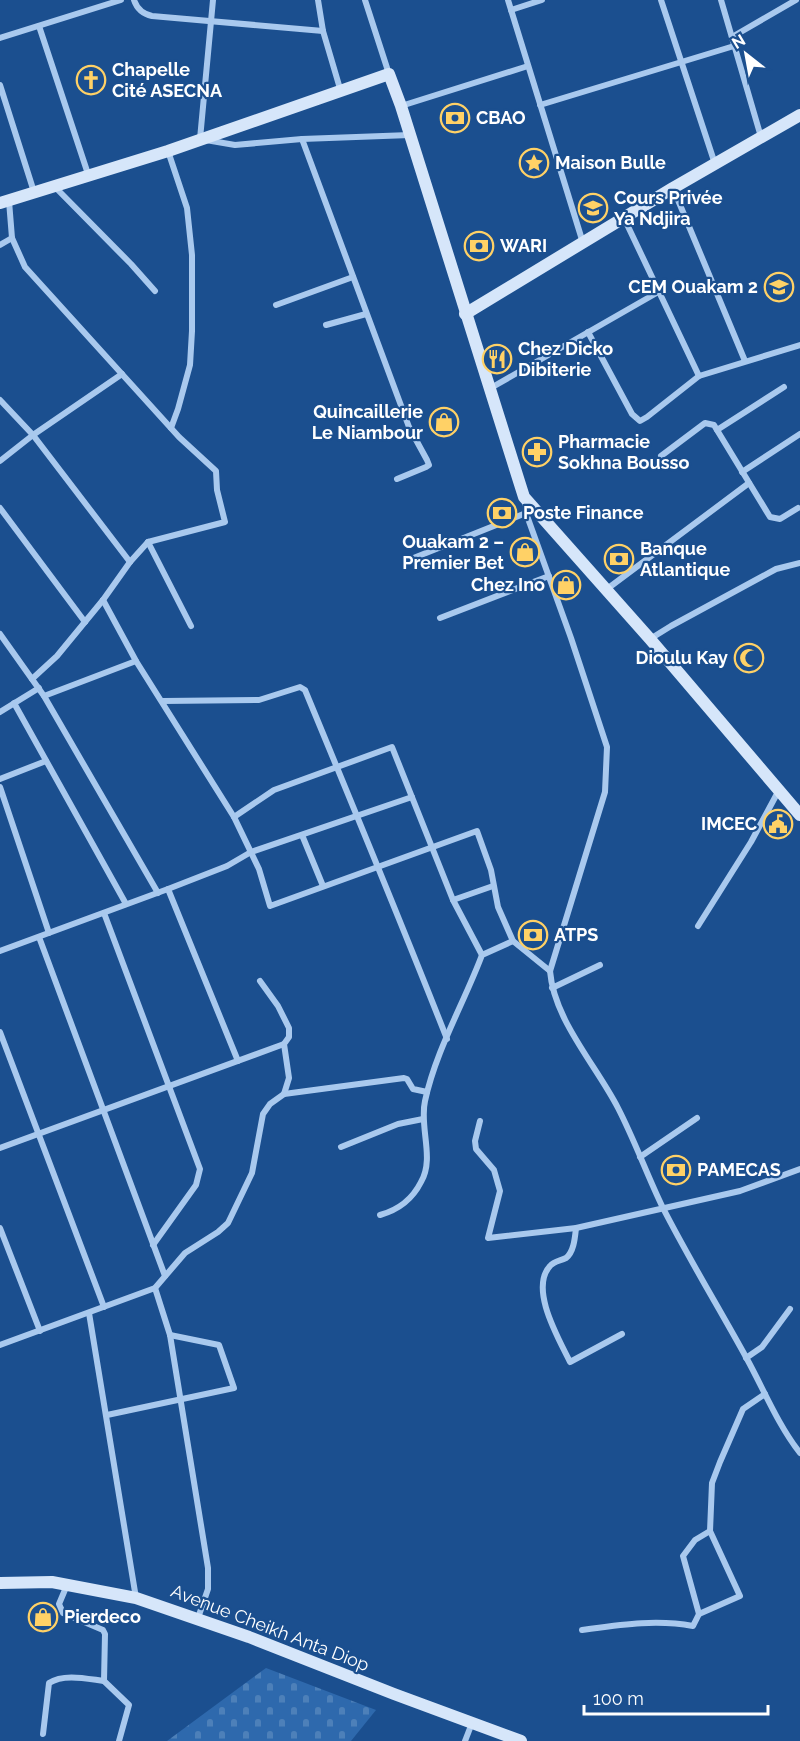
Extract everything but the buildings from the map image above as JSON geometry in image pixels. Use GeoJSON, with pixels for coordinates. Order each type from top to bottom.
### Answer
{"type":"FeatureCollection","features":[{"type":"Feature","properties":{"kind":"street"},"geometry":{"type":"LineString","coordinates":[[0,38],[121,0]]}},
{"type":"Feature","properties":{"kind":"street"},"geometry":{"type":"LineString","coordinates":[[134,0],[146,15],[323,31]]}},
{"type":"Feature","properties":{"kind":"street"},"geometry":{"type":"LineString","coordinates":[[200,139],[213,22],[213,0]]}},
{"type":"Feature","properties":{"kind":"street"},"geometry":{"type":"LineString","coordinates":[[318,0],[323,31],[341,92]]}},
{"type":"Feature","properties":{"kind":"street"},"geometry":{"type":"LineString","coordinates":[[365,0],[401,106],[524,497],[526,513],[572,638],[607,747],[605,792],[550,971],[552,987],[569,1026],[618,1108],[663,1208],[789,1439],[800,1454]]}},
{"type":"Feature","properties":{"kind":"street"},"geometry":{"type":"LineString","coordinates":[[508,0],[583,243]]}},
{"type":"Feature","properties":{"kind":"street"},"geometry":{"type":"LineString","coordinates":[[511,10],[542,0]]}},
{"type":"Feature","properties":{"kind":"street"},"geometry":{"type":"LineString","coordinates":[[661,0],[714,164]]}},
{"type":"Feature","properties":{"kind":"street"},"geometry":{"type":"LineString","coordinates":[[721,0],[761,137]]}},
{"type":"Feature","properties":{"kind":"street"},"geometry":{"type":"LineString","coordinates":[[732,37],[796,0]]}},
{"type":"Feature","properties":{"kind":"street"},"geometry":{"type":"LineString","coordinates":[[39,26],[88,174]]}},
{"type":"Feature","properties":{"kind":"street"},"geometry":{"type":"LineString","coordinates":[[540,105],[734,46]]}},
{"type":"Feature","properties":{"kind":"street"},"geometry":{"type":"LineString","coordinates":[[401,106],[528,66]]}},
{"type":"Feature","properties":{"kind":"street"},"geometry":{"type":"LineString","coordinates":[[32,679],[57,656],[148,542],[225,522],[217,490],[216,471],[171,428],[25,267],[12,238],[4,202],[168,151],[389,74]]}},
{"type":"Feature","properties":{"kind":"street"},"geometry":{"type":"LineString","coordinates":[[0,85],[34,192]]}},
{"type":"Feature","properties":{"kind":"street"},"geometry":{"type":"LineString","coordinates":[[465,314],[673,188],[800,115]]}},
{"type":"Feature","properties":{"kind":"street"},"geometry":{"type":"LineString","coordinates":[[200,139],[235,145],[302,139],[410,135]]}},
{"type":"Feature","properties":{"kind":"street"},"geometry":{"type":"LineString","coordinates":[[302,139],[409,427],[429,465],[397,480]]}},
{"type":"Feature","properties":{"kind":"street"},"geometry":{"type":"LineString","coordinates":[[168,151],[187,208],[192,255],[190,365],[171,428]]}},
{"type":"Feature","properties":{"kind":"street"},"geometry":{"type":"LineString","coordinates":[[54,185],[155,291]]}},
{"type":"Feature","properties":{"kind":"street"},"geometry":{"type":"LineString","coordinates":[[673,188],[745,361]]}},
{"type":"Feature","properties":{"kind":"street"},"geometry":{"type":"LineString","coordinates":[[624,218],[699,376]]}},
{"type":"Feature","properties":{"kind":"street"},"geometry":{"type":"LineString","coordinates":[[0,245],[12,238]]}},
{"type":"Feature","properties":{"kind":"street"},"geometry":{"type":"LineString","coordinates":[[276,306],[352,277]]}},
{"type":"Feature","properties":{"kind":"street"},"geometry":{"type":"LineString","coordinates":[[489,389],[660,291]]}},
{"type":"Feature","properties":{"kind":"street"},"geometry":{"type":"LineString","coordinates":[[326,325],[366,314]]}},
{"type":"Feature","properties":{"kind":"street"},"geometry":{"type":"LineString","coordinates":[[588,332],[632,414],[640,421],[699,376],[800,345]]}},
{"type":"Feature","properties":{"kind":"street"},"geometry":{"type":"LineString","coordinates":[[0,460],[122,374]]}},
{"type":"Feature","properties":{"kind":"street"},"geometry":{"type":"LineString","coordinates":[[717,430],[784,387]]}},
{"type":"Feature","properties":{"kind":"street"},"geometry":{"type":"LineString","coordinates":[[0,400],[33,435],[130,562]]}},
{"type":"Feature","properties":{"kind":"street"},"geometry":{"type":"LineString","coordinates":[[661,456],[705,423],[714,425],[770,517],[780,519],[798,508]]}},
{"type":"Feature","properties":{"kind":"street"},"geometry":{"type":"LineString","coordinates":[[742,472],[800,435]]}},
{"type":"Feature","properties":{"kind":"street"},"geometry":{"type":"LineString","coordinates":[[606,590],[749,483]]}},
{"type":"Feature","properties":{"kind":"street"},"geometry":{"type":"LineString","coordinates":[[524,497],[650,639],[800,815]]}},
{"type":"Feature","properties":{"kind":"street"},"geometry":{"type":"LineString","coordinates":[[0,508],[85,622]]}},
{"type":"Feature","properties":{"kind":"street"},"geometry":{"type":"LineString","coordinates":[[411,559],[526,513]]}},
{"type":"Feature","properties":{"kind":"street"},"geometry":{"type":"LineString","coordinates":[[148,542],[191,626]]}},
{"type":"Feature","properties":{"kind":"street"},"geometry":{"type":"LineString","coordinates":[[650,639],[776,569],[800,563]]}},
{"type":"Feature","properties":{"kind":"street"},"geometry":{"type":"LineString","coordinates":[[440,618],[549,576]]}},
{"type":"Feature","properties":{"kind":"street"},"geometry":{"type":"LineString","coordinates":[[103,600],[136,661],[234,817],[251,852],[270,906],[477,831],[491,870],[498,908],[513,941],[550,971]]}},
{"type":"Feature","properties":{"kind":"street"},"geometry":{"type":"LineString","coordinates":[[0,633],[44,696],[158,893]]}},
{"type":"Feature","properties":{"kind":"street"},"geometry":{"type":"LineString","coordinates":[[44,696],[136,661]]}},
{"type":"Feature","properties":{"kind":"street"},"geometry":{"type":"LineString","coordinates":[[163,701],[259,700],[300,687],[305,690],[447,1039]]}},
{"type":"Feature","properties":{"kind":"street"},"geometry":{"type":"LineString","coordinates":[[0,712],[39,688]]}},
{"type":"Feature","properties":{"kind":"street"},"geometry":{"type":"LineString","coordinates":[[14,704],[126,904]]}},
{"type":"Feature","properties":{"kind":"street"},"geometry":{"type":"LineString","coordinates":[[234,817],[274,790],[392,747],[453,900],[482,955]]}},
{"type":"Feature","properties":{"kind":"street"},"geometry":{"type":"LineString","coordinates":[[0,779],[46,761]]}},
{"type":"Feature","properties":{"kind":"street"},"geometry":{"type":"LineString","coordinates":[[0,787],[49,933]]}},
{"type":"Feature","properties":{"kind":"street"},"geometry":{"type":"LineString","coordinates":[[698,926],[751,842],[779,790]]}},
{"type":"Feature","properties":{"kind":"street"},"geometry":{"type":"LineString","coordinates":[[0,951],[227,866],[251,852],[412,797]]}},
{"type":"Feature","properties":{"kind":"street"},"geometry":{"type":"LineString","coordinates":[[302,835],[323,886]]}},
{"type":"Feature","properties":{"kind":"street"},"geometry":{"type":"LineString","coordinates":[[453,900],[493,886]]}},
{"type":"Feature","properties":{"kind":"street"},"geometry":{"type":"LineString","coordinates":[[168,889],[238,1061]]}},
{"type":"Feature","properties":{"kind":"street"},"geometry":{"type":"LineString","coordinates":[[104,912],[200,1168],[196,1185],[153,1245]]}},
{"type":"Feature","properties":{"kind":"street"},"geometry":{"type":"LineString","coordinates":[[39,937],[165,1276]]}},
{"type":"Feature","properties":{"kind":"street"},"geometry":{"type":"LineString","coordinates":[[380,1215],[394,1211],[403,1205],[422,1182],[426,1166],[423,1119],[427,1092],[447,1039],[482,955],[513,941]]}},
{"type":"Feature","properties":{"kind":"street"},"geometry":{"type":"LineString","coordinates":[[552,987],[600,965]]}},
{"type":"Feature","properties":{"kind":"street"},"geometry":{"type":"LineString","coordinates":[[260,981],[290,1028],[284,1044],[289,1078],[284,1094]]}},
{"type":"Feature","properties":{"kind":"street"},"geometry":{"type":"LineString","coordinates":[[0,1032],[104,1307]]}},
{"type":"Feature","properties":{"kind":"street"},"geometry":{"type":"LineString","coordinates":[[0,1148],[284,1044]]}},
{"type":"Feature","properties":{"kind":"street"},"geometry":{"type":"LineString","coordinates":[[0,1346],[155,1288],[185,1253],[228,1223],[252,1173],[263,1114],[270,1104],[284,1094],[404,1078],[407,1078],[413,1089],[427,1092]]}},
{"type":"Feature","properties":{"kind":"street"},"geometry":{"type":"LineString","coordinates":[[640,1157],[697,1118]]}},
{"type":"Feature","properties":{"kind":"street"},"geometry":{"type":"LineString","coordinates":[[341,1147],[398,1124],[423,1119]]}},
{"type":"Feature","properties":{"kind":"street"},"geometry":{"type":"LineString","coordinates":[[480,1121],[475,1141],[476,1149],[494,1170],[500,1191],[488,1238],[576,1228],[740,1191],[800,1169]]}},
{"type":"Feature","properties":{"kind":"street"},"geometry":{"type":"LineString","coordinates":[[0,1227],[40,1331]]}},
{"type":"Feature","properties":{"kind":"street"},"geometry":{"type":"LineString","coordinates":[[576,1228],[571,1251],[566,1257],[554,1262],[544,1273],[542,1288],[550,1320],[570,1362],[622,1334]]}},
{"type":"Feature","properties":{"kind":"street"},"geometry":{"type":"LineString","coordinates":[[155,1288],[170,1335],[209,1578],[208,1589],[198,1618]]}},
{"type":"Feature","properties":{"kind":"street"},"geometry":{"type":"LineString","coordinates":[[746,1358],[762,1347],[790,1309]]}},
{"type":"Feature","properties":{"kind":"street"},"geometry":{"type":"LineString","coordinates":[[89,1313],[136,1598]]}},
{"type":"Feature","properties":{"kind":"street"},"geometry":{"type":"LineString","coordinates":[[107,1416],[234,1388],[219,1345],[170,1335]]}},
{"type":"Feature","properties":{"kind":"street"},"geometry":{"type":"LineString","coordinates":[[582,1630],[656,1622],[693,1626],[699,1614],[740,1596],[710,1531],[712,1483],[743,1409],[765,1394]]}},
{"type":"Feature","properties":{"kind":"street"},"geometry":{"type":"LineString","coordinates":[[699,1614],[683,1556],[695,1540],[710,1531]]}},
{"type":"Feature","properties":{"kind":"street","name":"Avenue Cheikh Anta Diop"},"geometry":{"type":"LineString","coordinates":[[0,1583],[52,1582],[136,1598],[198,1618],[521,1741]]}},
{"type":"Feature","properties":{"kind":"street"},"geometry":{"type":"LineString","coordinates":[[67,1584],[59,1604],[63,1613],[103,1630],[105,1634],[104,1681]]}},
{"type":"Feature","properties":{"kind":"street"},"geometry":{"type":"LineString","coordinates":[[42,1734],[49,1683],[55,1678],[66,1677],[104,1681],[129,1705],[119,1741]]}},
{"type":"Feature","properties":{"kind":"street"},"geometry":{"type":"LineString","coordinates":[[465,1741],[472,1723]]}},
{"type":"Feature","properties":{"kind":"green space"},"geometry":{"type":"Polygon","coordinates":[[[266,1668],[376,1710],[351,1741],[167,1741],[266,1668]]]}},
{"type":"Feature","properties":{"kind":"place","name":"Chapelle Cité ASECNA"},"geometry":{"type":"Point","coordinates":[91,80]}},
{"type":"Feature","properties":{"kind":"place","name":"CBAO"},"geometry":{"type":"Point","coordinates":[455,118]}},
{"type":"Feature","properties":{"kind":"place","name":"Maison Bulle"},"geometry":{"type":"Point","coordinates":[534,163]}},
{"type":"Feature","properties":{"kind":"place","name":"Cours Privée Ya Ndjira"},"geometry":{"type":"Point","coordinates":[593,208]}},
{"type":"Feature","properties":{"kind":"place","name":"WARI"},"geometry":{"type":"Point","coordinates":[479,246]}},
{"type":"Feature","properties":{"kind":"place","name":"CEM Ouakam 2"},"geometry":{"type":"Point","coordinates":[779,287]}},
{"type":"Feature","properties":{"kind":"place","name":"Chez Dicko Dibiterie"},"geometry":{"type":"Point","coordinates":[497,359]}},
{"type":"Feature","properties":{"kind":"place","name":"Quincaillerie Le Niambour"},"geometry":{"type":"Point","coordinates":[444,422]}},
{"type":"Feature","properties":{"kind":"place","name":"Pharmacie Sokhna Bousso"},"geometry":{"type":"Point","coordinates":[537,452]}},
{"type":"Feature","properties":{"kind":"place","name":"Poste Finance"},"geometry":{"type":"Point","coordinates":[502,513]}},
{"type":"Feature","properties":{"kind":"place","name":"Ouakam 2 – Premier Bet"},"geometry":{"type":"Point","coordinates":[525,552]}},
{"type":"Feature","properties":{"kind":"place","name":"Banque Atlantique"},"geometry":{"type":"Point","coordinates":[619,559]}},
{"type":"Feature","properties":{"kind":"place","name":"Chez Ino"},"geometry":{"type":"Point","coordinates":[566,585]}},
{"type":"Feature","properties":{"kind":"place","name":"Dioulu Kay"},"geometry":{"type":"Point","coordinates":[749,658]}},
{"type":"Feature","properties":{"kind":"place","name":"IMCEC"},"geometry":{"type":"Point","coordinates":[778,824]}},
{"type":"Feature","properties":{"kind":"place","name":"ATPS"},"geometry":{"type":"Point","coordinates":[533,935]}},
{"type":"Feature","properties":{"kind":"place","name":"PAMECAS"},"geometry":{"type":"Point","coordinates":[676,1170]}},
{"type":"Feature","properties":{"kind":"place","name":"Pierdeco"},"geometry":{"type":"Point","coordinates":[43,1617]}}]}
